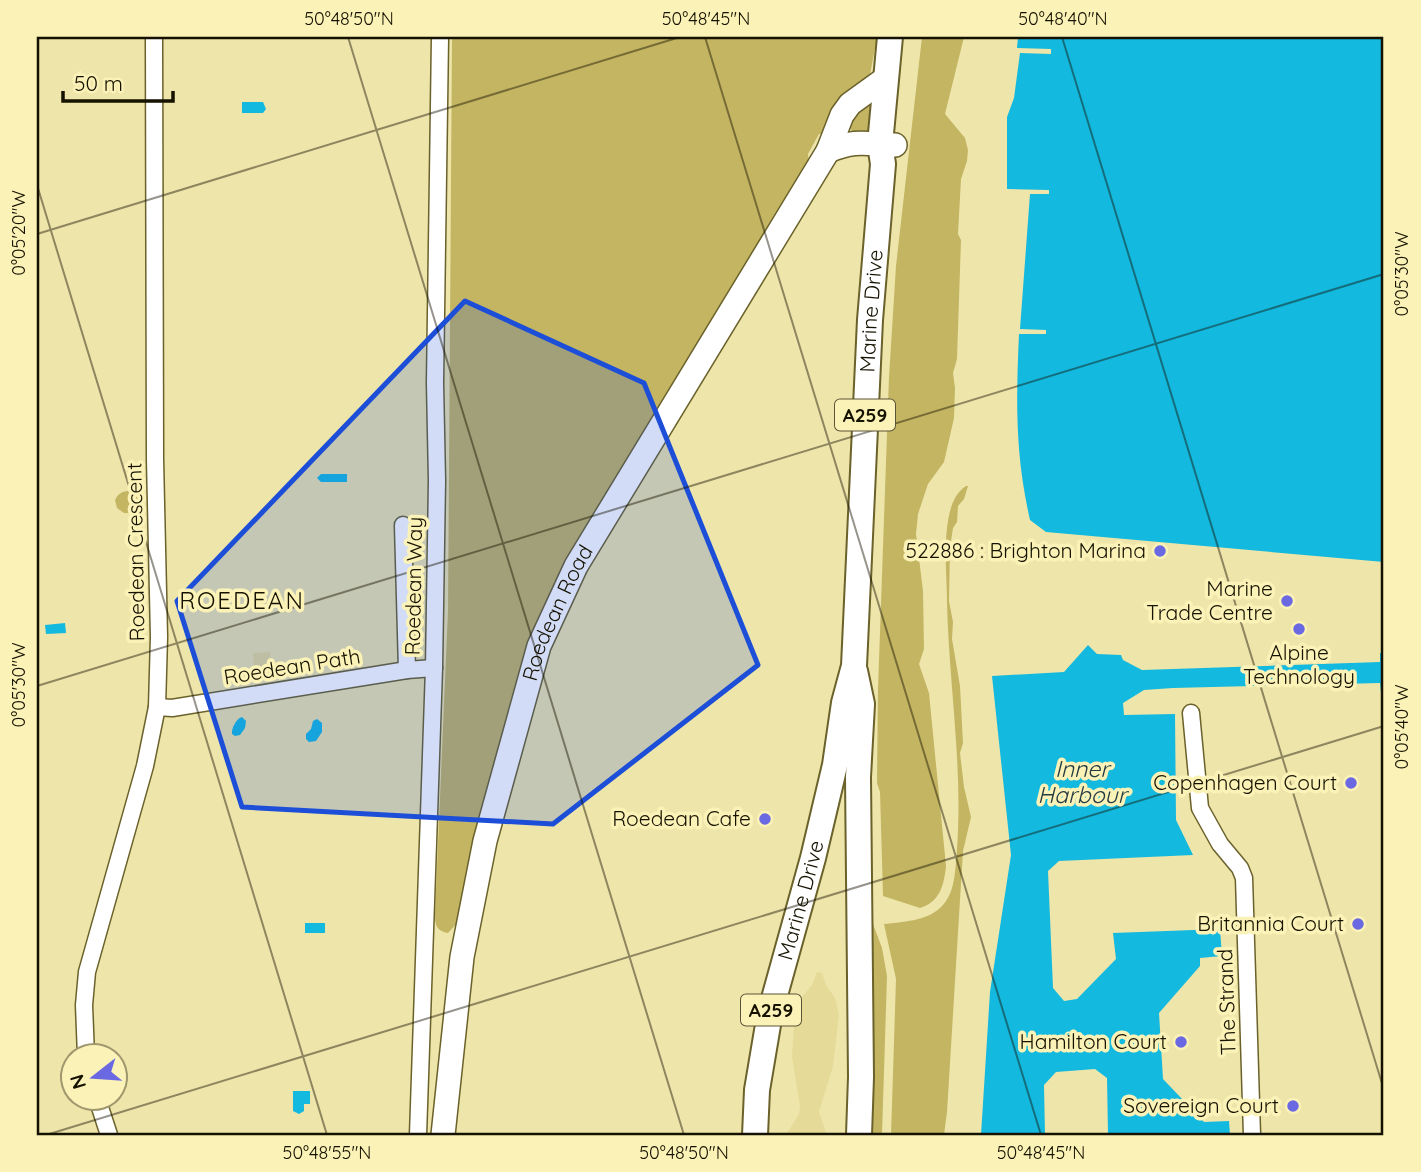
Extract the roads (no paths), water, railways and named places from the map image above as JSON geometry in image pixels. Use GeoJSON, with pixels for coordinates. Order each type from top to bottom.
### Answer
{"type":"FeatureCollection","features":[{"type":"Feature","properties":{"kind":"main road","name":"Marine Drive"},"geometry":{"type":"LineString","coordinates":[[886,151],[886,78],[890,37]]}},
{"type":"Feature","properties":{"kind":"main road","name":"Marine Drive"},"geometry":{"type":"LineString","coordinates":[[755,1135],[757,1090],[770,1013],[813,858],[854,666],[870,320],[886,151],[907,37]]}},
{"type":"Feature","properties":{"kind":"main road","name":"Roedean Road"},"geometry":{"type":"LineString","coordinates":[[443,1135],[462,957],[472,899],[518,717],[547,625],[582,555],[828,150],[842,115],[850,104],[886,78]]}},
{"type":"Feature","properties":{"kind":"main road"},"geometry":{"type":"LineString","coordinates":[[828,150],[848,142],[886,151]]}},
{"type":"Feature","properties":{"kind":"main road","name":"Marine Drive"},"geometry":{"type":"LineString","coordinates":[[854,666],[862,704],[859,777],[859,1135]]}},
{"type":"Feature","properties":{"kind":"street","name":"Roedean Crescent"},"geometry":{"type":"LineString","coordinates":[[85,1042],[84,1005],[87,972],[145,766],[157,707],[159,637],[155,459],[154,37]]}},
{"type":"Feature","properties":{"kind":"street","name":"Roedean Way"},"geometry":{"type":"LineString","coordinates":[[418,1135],[434,668],[440,37]]}},
{"type":"Feature","properties":{"kind":"street"},"geometry":{"type":"LineString","coordinates":[[403,526],[407,670]]}},
{"type":"Feature","properties":{"kind":"street","name":"Roedean Path"},"geometry":{"type":"LineString","coordinates":[[157,707],[172,708],[434,668]]}},
{"type":"Feature","properties":{"kind":"street","name":"The Strand"},"geometry":{"type":"LineString","coordinates":[[1191,713],[1200,808],[1220,844],[1240,868],[1244,878],[1252,1135]]}},
{"type":"Feature","properties":{"kind":"street"},"geometry":{"type":"LineString","coordinates":[[102,1112],[109,1135]]}},
{"type":"Feature","properties":{"kind":"water"},"geometry":{"type":"Polygon","coordinates":[[[1018,37],[1384,37],[1384,562],[1046,532],[1030,520],[1018,427],[1019,334],[1046,334],[1046,330],[1020,329],[1030,194],[1049,194],[1049,190],[1007,189],[1007,117],[1014,98],[1020,53],[1051,54],[1051,49],[1017,48],[1018,37]]]}},
{"type":"Feature","properties":{"kind":"water"},"geometry":{"type":"Polygon","coordinates":[[[242,102],[263,102],[266,109],[263,113],[242,113],[242,102]]]}},
{"type":"Feature","properties":{"kind":"water"},"geometry":{"type":"Polygon","coordinates":[[[321,474],[347,474],[347,482],[321,482],[317,478],[321,474]]]}},
{"type":"Feature","properties":{"kind":"water"},"geometry":{"type":"Polygon","coordinates":[[[65,623],[66,633],[46,634],[45,625],[65,623]]]}},
{"type":"Feature","properties":{"kind":"water","name":"Inner Harbour"},"geometry":{"type":"Polygon","coordinates":[[[1088,645],[1097,654],[1121,655],[1123,660],[1142,670],[1380,662],[1380,653],[1384,653],[1384,692],[1381,693],[1380,683],[1173,688],[1144,690],[1123,703],[1124,715],[1175,714],[1176,820],[1193,855],[1059,861],[1048,871],[1053,988],[1064,1001],[1077,999],[1116,959],[1113,933],[1220,929],[1222,956],[1200,958],[1200,966],[1159,1013],[1163,1079],[1204,1122],[1229,1121],[1230,1135],[1108,1135],[1107,1078],[1095,1069],[1056,1072],[1044,1085],[1045,1135],[981,1135],[990,992],[1011,855],[992,676],[1064,672],[1088,645]]]}},
{"type":"Feature","properties":{"kind":"water"},"geometry":{"type":"Polygon","coordinates":[[[242,717],[246,721],[245,728],[240,735],[235,736],[232,734],[233,726],[242,717]]]}},
{"type":"Feature","properties":{"kind":"water"},"geometry":{"type":"Polygon","coordinates":[[[317,719],[322,723],[322,732],[316,741],[309,742],[306,734],[317,719]]]}},
{"type":"Feature","properties":{"kind":"water"},"geometry":{"type":"Polygon","coordinates":[[[305,923],[325,923],[325,933],[305,933],[305,923]]]}},
{"type":"Feature","properties":{"kind":"water"},"geometry":{"type":"Polygon","coordinates":[[[293,1091],[310,1091],[310,1104],[304,1104],[304,1111],[299,1114],[293,1111],[293,1091]]]}},
{"type":"Feature","properties":{"kind":"place","name":"522886 : Brighton Marina"},"geometry":{"type":"Point","coordinates":[1160,551]}},
{"type":"Feature","properties":{"kind":"place","name":"Marine Trade Centre"},"geometry":{"type":"Point","coordinates":[1287,601]}},
{"type":"Feature","properties":{"kind":"place","name":"Alpine Technology"},"geometry":{"type":"Point","coordinates":[1299,629]}},
{"type":"Feature","properties":{"kind":"place","name":"Copenhagen Court"},"geometry":{"type":"Point","coordinates":[1351,783]}},
{"type":"Feature","properties":{"kind":"place","name":"Roedean Cafe"},"geometry":{"type":"Point","coordinates":[765,819]}},
{"type":"Feature","properties":{"kind":"place","name":"Britannia Court"},"geometry":{"type":"Point","coordinates":[1358,924]}},
{"type":"Feature","properties":{"kind":"place","name":"Hamilton Court"},"geometry":{"type":"Point","coordinates":[1181,1042]}},
{"type":"Feature","properties":{"kind":"place","name":"Sovereign Court"},"geometry":{"type":"Point","coordinates":[1293,1106]}},
{"type":"Feature","properties":{"kind":"district","name":"ROEDEAN"},"geometry":{"type":"Point","coordinates":[242,601]}}]}
